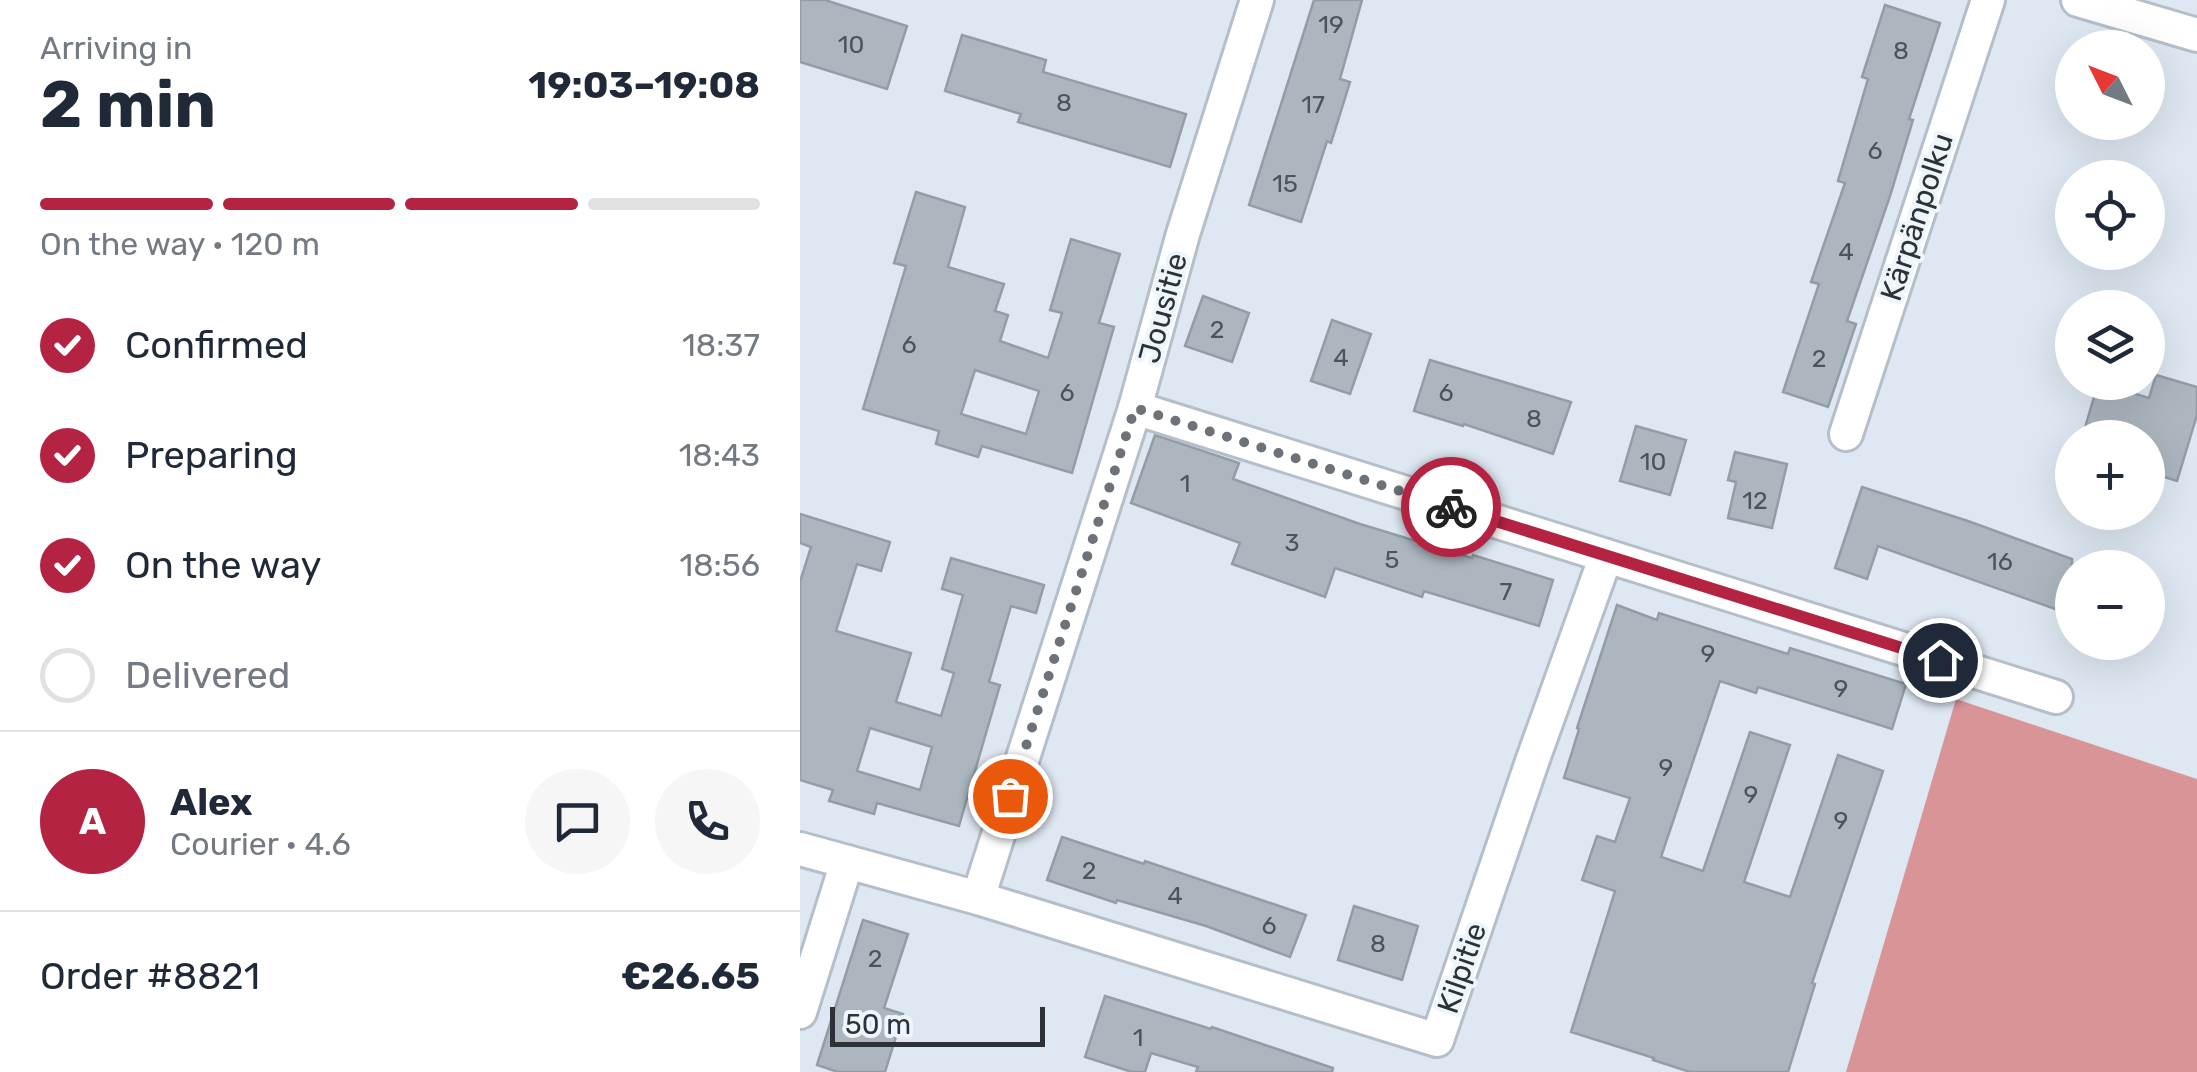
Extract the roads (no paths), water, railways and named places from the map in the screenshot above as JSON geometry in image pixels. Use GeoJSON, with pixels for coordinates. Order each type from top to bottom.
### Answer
{"type":"FeatureCollection","features":[{"type":"Feature","properties":{"kind":"street","name":"Jousitie"},"geometry":{"type":"LineString","coordinates":[[978,898],[1135,408],[1183,234],[1257,0]]}},
{"type":"Feature","properties":{"kind":"street","name":"Kärpänpolku"},"geometry":{"type":"LineString","coordinates":[[1846,434],[1988,0]]}},
{"type":"Feature","properties":{"kind":"street"},"geometry":{"type":"LineString","coordinates":[[2078,0],[2197,35]]}},
{"type":"Feature","properties":{"kind":"street"},"geometry":{"type":"LineString","coordinates":[[1135,408],[2056,697]]}},
{"type":"Feature","properties":{"kind":"street","name":"Kilpitie"},"geometry":{"type":"LineString","coordinates":[[978,898],[1438,1040],[1606,556]]}},
{"type":"Feature","properties":{"kind":"street"},"geometry":{"type":"LineString","coordinates":[[800,848],[978,898]]}},
{"type":"Feature","properties":{"kind":"street"},"geometry":{"type":"LineString","coordinates":[[800,1012],[847,862]]}}]}
